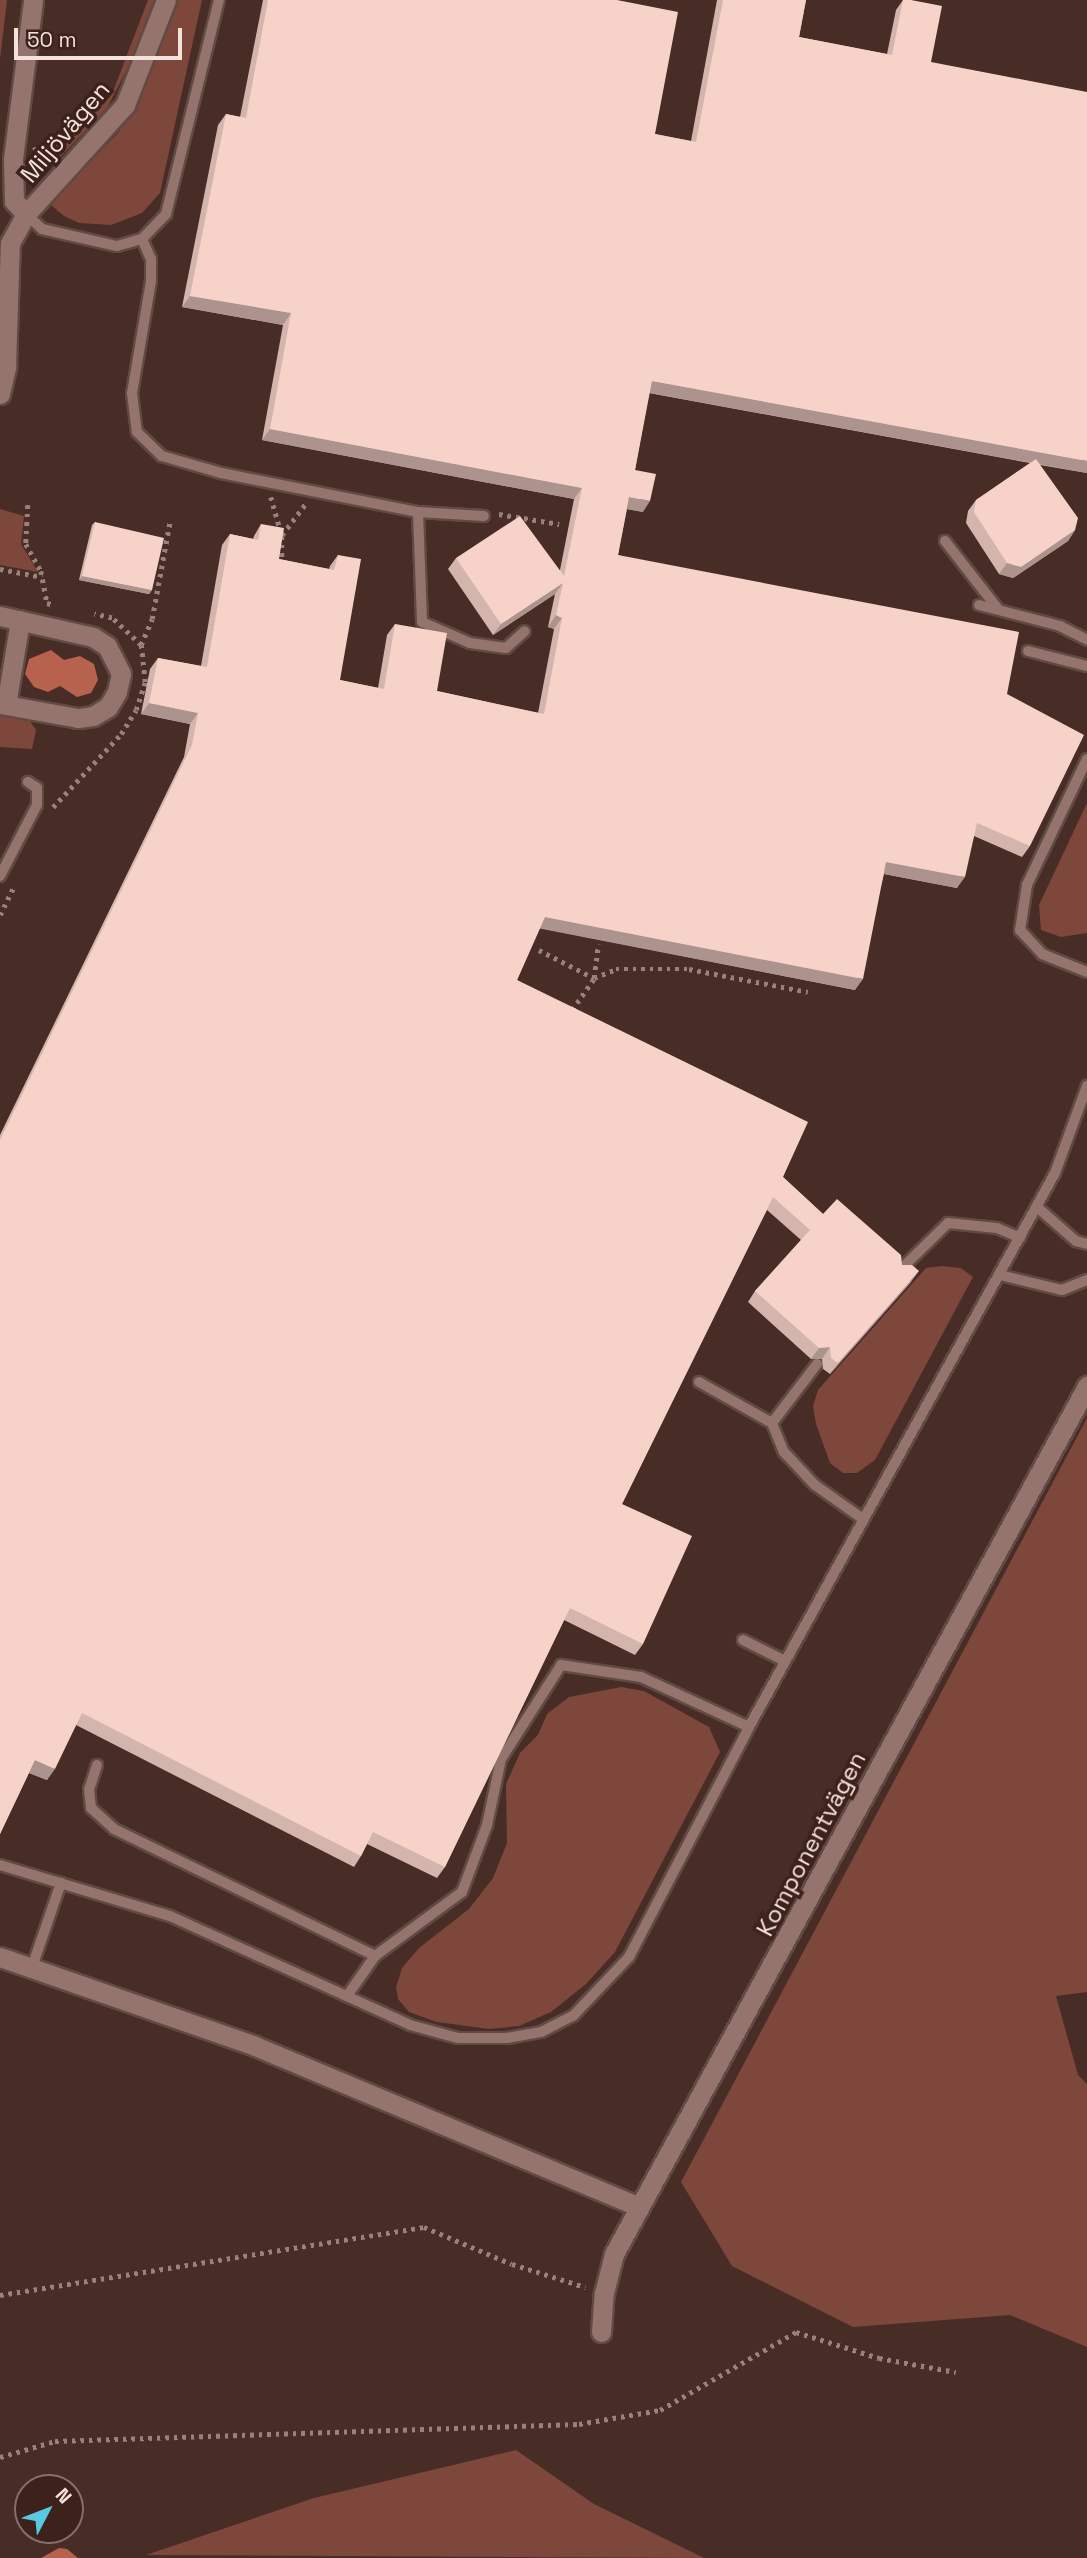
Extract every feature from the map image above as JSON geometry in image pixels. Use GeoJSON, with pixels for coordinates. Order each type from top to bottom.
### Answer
{"type":"FeatureCollection","features":[{"type":"Feature","properties":{"kind":"street"},"geometry":{"type":"LineString","coordinates":[[26,214],[14,201],[13,159],[33,0]]}},
{"type":"Feature","properties":{"kind":"street","name":"Miljövägen"},"geometry":{"type":"LineString","coordinates":[[0,394],[6,367],[10,243],[26,214],[125,105],[166,0]]}},
{"type":"Feature","properties":{"kind":"street"},"geometry":{"type":"LineString","coordinates":[[0,616],[20,620],[93,638],[107,646],[121,674],[117,692],[108,707],[93,716],[78,719],[3,705],[20,620]]}},
{"type":"Feature","properties":{"kind":"street","name":"Komponentvägen"},"geometry":{"type":"LineString","coordinates":[[601,2332],[604,2293],[614,2254],[1087,1386]]}},
{"type":"Feature","properties":{"kind":"street"},"geometry":{"type":"LineString","coordinates":[[0,1957],[255,2046],[640,2207]]}},
{"type":"Feature","properties":{"kind":"lane"},"geometry":{"type":"LineString","coordinates":[[26,214],[42,229],[98,245],[142,239],[166,214],[219,0]]}},
{"type":"Feature","properties":{"kind":"lane"},"geometry":{"type":"LineString","coordinates":[[142,239],[151,259],[151,281],[132,393],[137,432],[162,456],[267,482],[418,512],[484,516]]}},
{"type":"Feature","properties":{"kind":"lane"},"geometry":{"type":"LineString","coordinates":[[418,512],[422,622],[470,643],[506,648],[525,631]]}},
{"type":"Feature","properties":{"kind":"lane"},"geometry":{"type":"LineString","coordinates":[[945,541],[998,610]]}},
{"type":"Feature","properties":{"kind":"lane"},"geometry":{"type":"LineString","coordinates":[[979,605],[1060,626],[1087,640]]}},
{"type":"Feature","properties":{"kind":"lane"},"geometry":{"type":"LineString","coordinates":[[1028,651],[1087,666]]}},
{"type":"Feature","properties":{"kind":"lane"},"geometry":{"type":"LineString","coordinates":[[1087,759],[1027,886],[1020,930],[1042,954],[1087,972]]}},
{"type":"Feature","properties":{"kind":"lane"},"geometry":{"type":"LineString","coordinates":[[0,876],[37,805],[37,788],[28,782]]}},
{"type":"Feature","properties":{"kind":"lane"},"geometry":{"type":"LineString","coordinates":[[0,1865],[170,1916],[410,2025],[458,2038],[507,2038],[541,2032],[573,2016],[629,1957],[749,1727],[1055,1173],[1087,1086]]}},
{"type":"Feature","properties":{"kind":"lane"},"geometry":{"type":"LineString","coordinates":[[1037,1207],[1076,1241],[1087,1244]]}},
{"type":"Feature","properties":{"kind":"lane"},"geometry":{"type":"LineString","coordinates":[[900,1271],[948,1223],[997,1228],[1020,1238]]}},
{"type":"Feature","properties":{"kind":"lane"},"geometry":{"type":"LineString","coordinates":[[1000,1275],[1062,1290],[1087,1280]]}},
{"type":"Feature","properties":{"kind":"lane"},"geometry":{"type":"LineString","coordinates":[[772,1423],[817,1364]]}},
{"type":"Feature","properties":{"kind":"lane"},"geometry":{"type":"LineString","coordinates":[[699,1382],[772,1423],[784,1451],[815,1485],[863,1519]]}},
{"type":"Feature","properties":{"kind":"lane"},"geometry":{"type":"LineString","coordinates":[[743,1640],[785,1661]]}},
{"type":"Feature","properties":{"kind":"lane"},"geometry":{"type":"LineString","coordinates":[[347,1996],[375,1956],[462,1892],[487,1825],[500,1759],[561,1665],[642,1677],[749,1727]]}},
{"type":"Feature","properties":{"kind":"lane"},"geometry":{"type":"LineString","coordinates":[[97,1765],[89,1789],[91,1808],[114,1829],[375,1956]]}},
{"type":"Feature","properties":{"kind":"lane"},"geometry":{"type":"LineString","coordinates":[[32,1967],[61,1883]]}},
{"type":"Feature","properties":{"kind":"path"},"geometry":{"type":"LineString","coordinates":[[30,152],[57,140],[86,116]]}},
{"type":"Feature","properties":{"kind":"path"},"geometry":{"type":"LineString","coordinates":[[267,482],[282,536],[282,576]]}},
{"type":"Feature","properties":{"kind":"path"},"geometry":{"type":"LineString","coordinates":[[282,536],[315,492]]}},
{"type":"Feature","properties":{"kind":"path"},"geometry":{"type":"LineString","coordinates":[[28,505],[23,533],[42,577],[47,603]]}},
{"type":"Feature","properties":{"kind":"path"},"geometry":{"type":"LineString","coordinates":[[484,516],[502,513],[559,524]]}},
{"type":"Feature","properties":{"kind":"path"},"geometry":{"type":"LineString","coordinates":[[141,646],[152,619],[170,521]]}},
{"type":"Feature","properties":{"kind":"path"},"geometry":{"type":"LineString","coordinates":[[0,569],[42,577]]}},
{"type":"Feature","properties":{"kind":"path"},"geometry":{"type":"LineString","coordinates":[[570,1014],[594,978],[598,944]]}},
{"type":"Feature","properties":{"kind":"path"},"geometry":{"type":"LineString","coordinates":[[538,950],[594,978],[615,969],[689,969],[808,992]]}},
{"type":"Feature","properties":{"kind":"path"},"geometry":{"type":"LineString","coordinates":[[0,2295],[424,2227],[512,2264],[604,2293]]}},
{"type":"Feature","properties":{"kind":"path"},"geometry":{"type":"LineString","coordinates":[[0,2457],[55,2441],[579,2424],[660,2410],[796,2332],[879,2358],[956,2372]]}},
{"type":"Feature","properties":{"kind":"shaded area"},"geometry":{"type":"Polygon","coordinates":[[[0,0],[7,0],[0,59],[0,0]]]}},
{"type":"Feature","properties":{"kind":"shaded area"},"geometry":{"type":"Polygon","coordinates":[[[148,0],[154,0],[138,48],[107,108],[46,172],[34,176],[29,172],[32,157],[79,128],[114,89],[148,0]]]}},
{"type":"Feature","properties":{"kind":"shaded area"},"geometry":{"type":"Polygon","coordinates":[[[176,0],[202,0],[160,193],[142,213],[111,225],[79,223],[64,216],[52,206],[52,201],[118,133],[141,96],[176,0]]]}},
{"type":"Feature","properties":{"kind":"shaded area"},"geometry":{"type":"Polygon","coordinates":[[[0,509],[24,516],[21,544],[38,572],[0,565],[0,509]]]}},
{"type":"Feature","properties":{"kind":"shaded area"},"geometry":{"type":"Polygon","coordinates":[[[51,650],[64,660],[80,656],[94,664],[98,680],[91,693],[77,697],[60,686],[48,692],[34,687],[25,674],[29,659],[51,650]]]}},
{"type":"Feature","properties":{"kind":"shaded area"},"geometry":{"type":"Polygon","coordinates":[[[0,715],[30,721],[36,730],[32,749],[0,747],[0,715]]]}},
{"type":"Feature","properties":{"kind":"shaded area"},"geometry":{"type":"Polygon","coordinates":[[[1087,803],[1087,933],[1061,937],[1041,930],[1039,905],[1087,803]]]}},
{"type":"Feature","properties":{"kind":"shaded area"},"geometry":{"type":"Polygon","coordinates":[[[926,1268],[961,1268],[973,1277],[875,1460],[857,1473],[843,1473],[830,1463],[816,1424],[813,1406],[818,1390],[926,1268]]]}},
{"type":"Feature","properties":{"kind":"shaded area"},"geometry":{"type":"Polygon","coordinates":[[[1087,1418],[1087,1992],[1056,1996],[1078,2075],[1087,2084],[1087,2347],[1010,2315],[853,2327],[732,2266],[681,2182],[1087,1418]]]}},
{"type":"Feature","properties":{"kind":"shaded area"},"geometry":{"type":"Polygon","coordinates":[[[621,1687],[644,1691],[709,1727],[720,1752],[615,1952],[586,1984],[551,2012],[519,2026],[489,2029],[437,2022],[409,2012],[398,1999],[396,1987],[402,1968],[419,1948],[469,1909],[493,1878],[507,1843],[506,1784],[520,1753],[538,1735],[547,1714],[569,1697],[621,1687]]]}},
{"type":"Feature","properties":{"kind":"shaded area"},"geometry":{"type":"Polygon","coordinates":[[[516,2450],[594,2504],[704,2558],[146,2555],[314,2498],[516,2450]]]}},
{"type":"Feature","properties":{"kind":"shaded area"},"geometry":{"type":"Polygon","coordinates":[[[59,2548],[67,2549],[78,2558],[41,2558],[59,2548]]]}},
{"type":"Feature","properties":{"kind":"building"},"geometry":{"type":"Polygon","coordinates":[[[268,0],[617,0],[678,12],[655,134],[696,142],[723,0],[806,0],[799,37],[892,55],[903,0],[942,6],[931,62],[1087,92],[1087,461],[652,381],[635,470],[656,474],[650,501],[629,497],[618,555],[1019,632],[1007,694],[1084,735],[1030,846],[977,823],[965,877],[886,862],[863,979],[545,917],[517,980],[808,1122],[783,1177],[823,1214],[837,1199],[901,1255],[902,1265],[912,1265],[919,1271],[838,1363],[831,1358],[830,1347],[819,1348],[755,1291],[810,1230],[773,1197],[622,1504],[692,1536],[643,1644],[570,1608],[445,1867],[373,1832],[361,1856],[82,1713],[55,1769],[35,1760],[0,1834],[0,1140],[192,745],[198,713],[149,703],[158,658],[207,667],[230,534],[258,540],[261,524],[284,528],[279,559],[334,570],[338,555],[361,559],[340,680],[384,689],[395,624],[447,633],[437,691],[544,714],[562,618],[556,615],[563,583],[501,624],[456,558],[520,516],[564,576],[582,488],[270,429],[291,313],[190,296],[226,114],[246,118],[268,0]]]}},
{"type":"Feature","properties":{"kind":"building"},"geometry":{"type":"Polygon","coordinates":[[[1036,459],[1078,518],[1075,530],[1021,567],[1007,563],[974,512],[976,500],[1036,459]]]}},
{"type":"Feature","properties":{"kind":"building"},"geometry":{"type":"Polygon","coordinates":[[[95,522],[164,538],[152,590],[82,576],[95,522]]]}}]}
